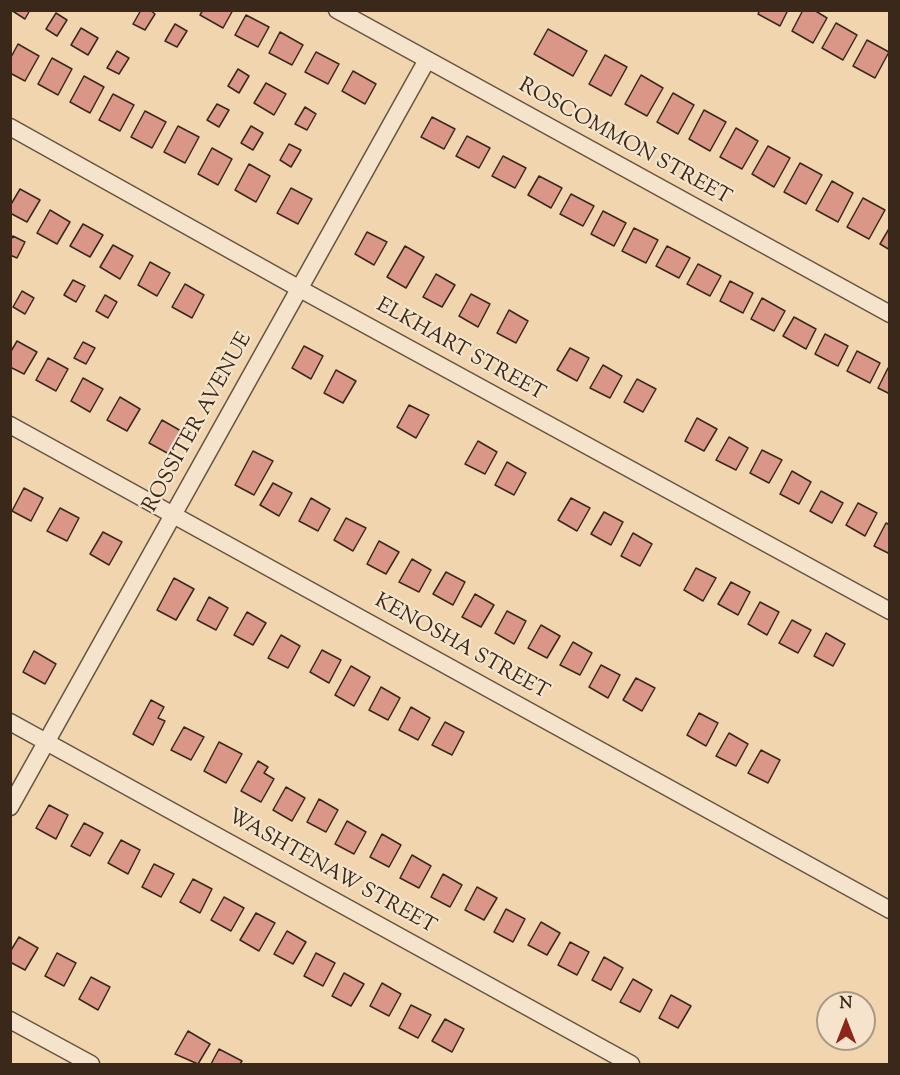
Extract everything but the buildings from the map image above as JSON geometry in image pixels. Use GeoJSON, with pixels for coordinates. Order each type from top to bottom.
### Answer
{"type":"FeatureCollection","features":[{"type":"Feature","properties":{"kind":"street","name":"ROSCOMMON STREET"},"geometry":{"type":"LineString","coordinates":[[338,10],[890,314]]}},
{"type":"Feature","properties":{"kind":"street","name":"ROSSITER AVENUE"},"geometry":{"type":"LineString","coordinates":[[10,807],[427,60]]}},
{"type":"Feature","properties":{"kind":"street","name":"ELKHART STREET"},"geometry":{"type":"LineString","coordinates":[[10,127],[300,289],[890,611]]}},
{"type":"Feature","properties":{"kind":"street","name":"KENOSHA STREET"},"geometry":{"type":"LineString","coordinates":[[10,425],[890,910]]}},
{"type":"Feature","properties":{"kind":"street","name":"WASHTENAW STREET"},"geometry":{"type":"LineString","coordinates":[[10,722],[631,1065]]}},
{"type":"Feature","properties":{"kind":"street"},"geometry":{"type":"LineString","coordinates":[[10,1020],[92,1065]]}}]}
